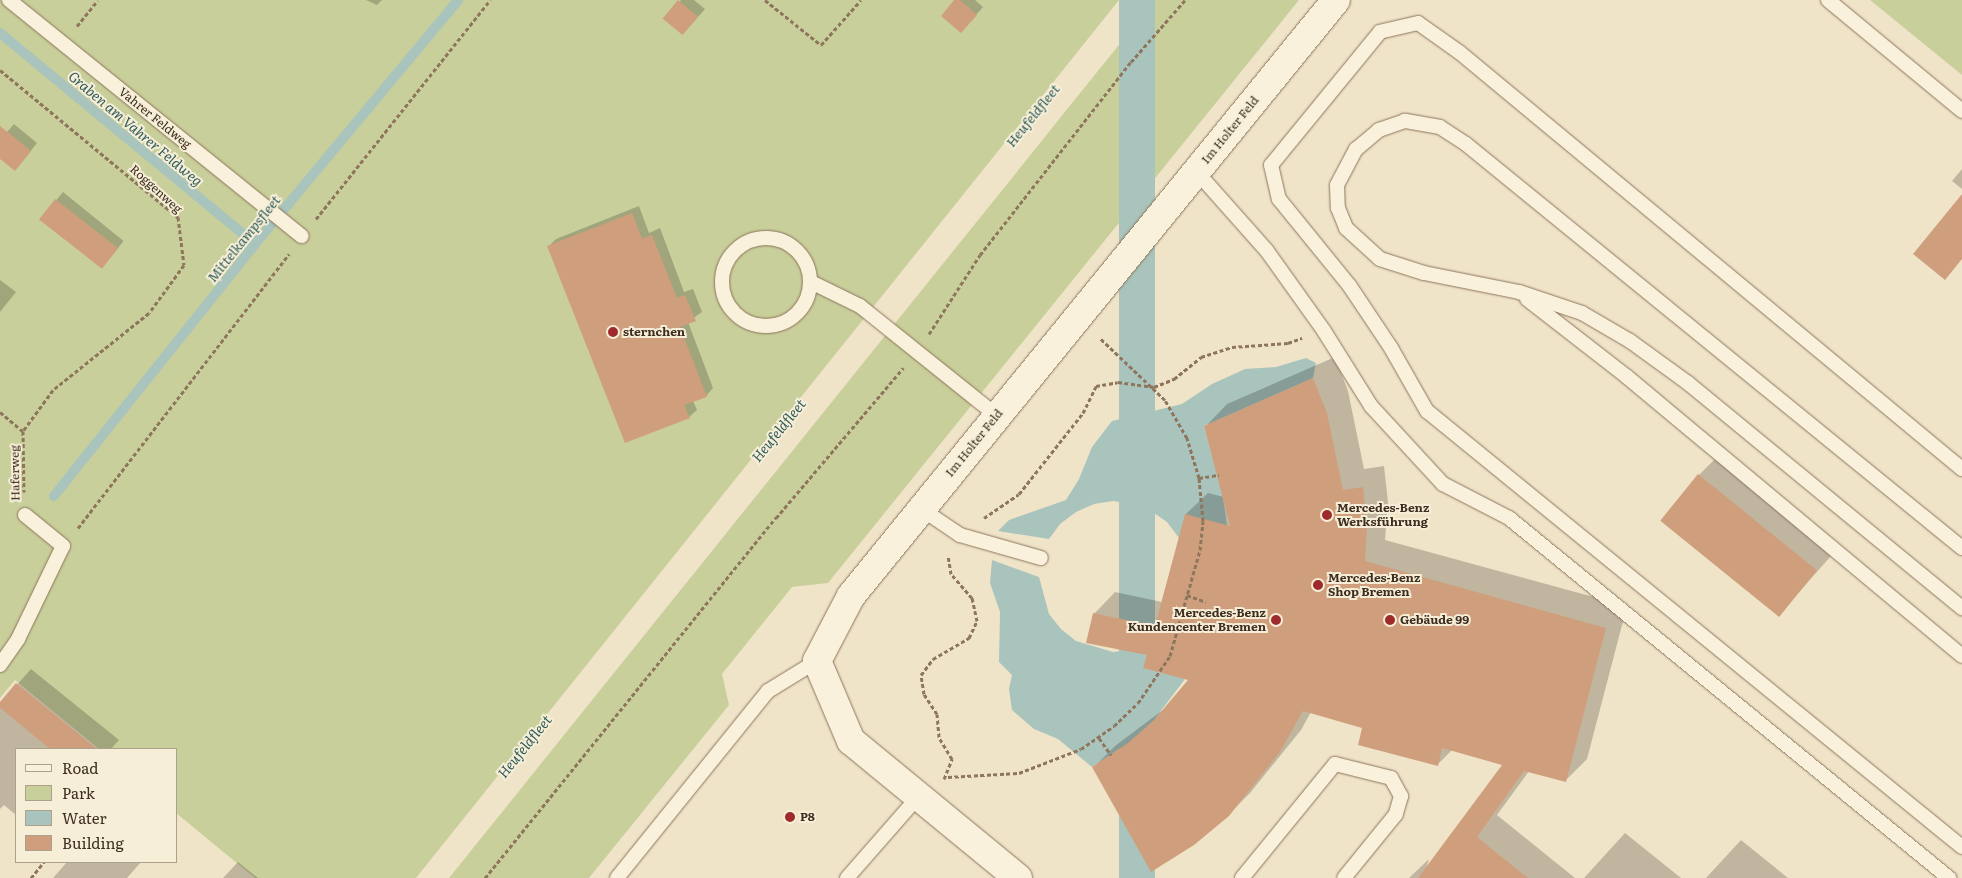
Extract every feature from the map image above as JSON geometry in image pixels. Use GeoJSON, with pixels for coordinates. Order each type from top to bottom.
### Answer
{"type":"FeatureCollection","features":[{"type":"Feature","properties":{"kind":"street","name":"Im Holter Feld"},"geometry":{"type":"LineString","coordinates":[[817,661],[851,596],[920,508],[1336,0]]}},
{"type":"Feature","properties":{"kind":"street"},"geometry":{"type":"LineString","coordinates":[[817,661],[851,741],[1018,878]]}},
{"type":"Feature","properties":{"kind":"lane","name":"Vahrer Feldweg"},"geometry":{"type":"LineString","coordinates":[[9,0],[302,236]]}},
{"type":"Feature","properties":{"kind":"lane"},"geometry":{"type":"LineString","coordinates":[[1828,0],[1962,111]]}},
{"type":"Feature","properties":{"kind":"lane"},"geometry":{"type":"LineString","coordinates":[[1962,469],[1459,52],[1418,23],[1380,32],[1271,165],[1280,199],[1349,285],[1391,348],[1427,411],[1962,847]]}},
{"type":"Feature","properties":{"kind":"lane"},"geometry":{"type":"LineString","coordinates":[[1962,548],[1466,144],[1440,127],[1405,121],[1379,130],[1356,149],[1337,185],[1338,208],[1346,228],[1380,259],[1424,273],[1519,292],[1582,313],[1630,341],[1688,383],[1962,608]]}},
{"type":"Feature","properties":{"kind":"lane"},"geometry":{"type":"LineString","coordinates":[[1196,172],[1267,252],[1324,331],[1371,406],[1443,484],[1509,518],[1949,878]]}},
{"type":"Feature","properties":{"kind":"lane"},"geometry":{"type":"LineString","coordinates":[[811,282],[808,297],[796,315],[777,326],[762,327],[735,315],[724,296],[722,274],[726,261],[736,249],[762,238],[790,245],[801,255],[811,282],[860,306],[996,416]]}},
{"type":"Feature","properties":{"kind":"lane"},"geometry":{"type":"LineString","coordinates":[[1519,292],[1626,376],[1962,656]]}},
{"type":"Feature","properties":{"kind":"lane"},"geometry":{"type":"LineString","coordinates":[[920,508],[960,535],[1041,558]]}},
{"type":"Feature","properties":{"kind":"lane"},"geometry":{"type":"LineString","coordinates":[[0,665],[18,639],[63,546],[25,516]]}},
{"type":"Feature","properties":{"kind":"lane"},"geometry":{"type":"LineString","coordinates":[[617,878],[768,691],[817,661]]}},
{"type":"Feature","properties":{"kind":"lane"},"geometry":{"type":"LineString","coordinates":[[1242,878],[1335,764],[1391,778],[1401,796],[1396,814],[1344,878]]}},
{"type":"Feature","properties":{"kind":"lane"},"geometry":{"type":"LineString","coordinates":[[847,878],[918,797]]}},
{"type":"Feature","properties":{"kind":"path"},"geometry":{"type":"LineString","coordinates":[[62,44],[98,0]]}},
{"type":"Feature","properties":{"kind":"path"},"geometry":{"type":"LineString","coordinates":[[63,546],[302,236],[490,0]]}},
{"type":"Feature","properties":{"kind":"path"},"geometry":{"type":"LineString","coordinates":[[765,0],[821,46],[861,0]]}},
{"type":"Feature","properties":{"kind":"path"},"geometry":{"type":"LineString","coordinates":[[485,878],[776,518],[917,353],[980,255],[1131,62],[1185,0]]}},
{"type":"Feature","properties":{"kind":"path","name":"Roggenweg"},"geometry":{"type":"LineString","coordinates":[[0,70],[178,217],[184,265],[148,314],[53,390],[23,431]]}},
{"type":"Feature","properties":{"kind":"path"},"geometry":{"type":"LineString","coordinates":[[918,797],[948,777],[995,776],[1038,768],[1099,738],[1138,703],[1170,656],[1200,550],[1203,521],[1199,478],[1187,438],[1165,400],[1154,387],[1076,318]]}},
{"type":"Feature","properties":{"kind":"path"},"geometry":{"type":"LineString","coordinates":[[948,777],[952,759],[939,737],[936,714],[924,694],[921,675],[933,659],[969,638],[978,621],[972,598],[951,574],[948,556],[960,535],[1019,494],[1083,413],[1096,386],[1118,382],[1154,387],[1174,380],[1201,357],[1232,347],[1288,343],[1324,331]]}},
{"type":"Feature","properties":{"kind":"path","name":"Haferweg"},"geometry":{"type":"LineString","coordinates":[[0,412],[23,431],[25,516]]}},
{"type":"Feature","properties":{"kind":"path"},"geometry":{"type":"LineString","coordinates":[[1199,478],[1219,475]]}},
{"type":"Feature","properties":{"kind":"path"},"geometry":{"type":"LineString","coordinates":[[1187,595],[1206,602]]}},
{"type":"Feature","properties":{"kind":"path"},"geometry":{"type":"LineString","coordinates":[[1099,738],[1111,754]]}},
{"type":"Feature","properties":{"kind":"path"},"geometry":{"type":"LineString","coordinates":[[31,878],[43,863]]}},
{"type":"Feature","properties":{"kind":"green space"},"geometry":{"type":"Polygon","coordinates":[[[0,0],[1119,0],[416,878],[255,878],[178,815],[178,748],[98,748],[15,680],[0,698],[0,0]]]}},
{"type":"Feature","properties":{"kind":"green space"},"geometry":{"type":"Polygon","coordinates":[[[1155,0],[1299,0],[828,583],[792,587],[722,674],[729,705],[589,878],[449,878],[1155,0]]]}},
{"type":"Feature","properties":{"kind":"green space"},"geometry":{"type":"Polygon","coordinates":[[[1870,0],[1962,0],[1962,75],[1870,0]]]}},
{"type":"Feature","properties":{"kind":"water"},"geometry":{"type":"Polygon","coordinates":[[[1119,0],[1155,0],[1155,878],[1119,878],[1119,0]]]}},
{"type":"Feature","properties":{"kind":"water"},"geometry":{"type":"Polygon","coordinates":[[[1306,358],[1316,363],[1313,378],[1204,426],[1223,497],[1227,525],[1179,538],[1167,522],[1151,511],[1132,504],[1113,501],[1094,504],[1076,512],[1060,524],[1049,539],[998,531],[1009,520],[1066,500],[1079,479],[1092,447],[1112,421],[1182,404],[1212,384],[1245,369],[1276,367],[1306,358]]]}},
{"type":"Feature","properties":{"kind":"water"},"geometry":{"type":"Polygon","coordinates":[[[992,560],[1039,577],[1049,614],[1061,629],[1076,641],[1113,652],[1132,650],[1150,643],[1185,679],[1154,720],[1128,743],[1092,767],[1058,739],[1034,729],[1012,710],[1009,689],[1012,675],[999,662],[1000,612],[990,583],[992,560]]]}},
{"type":"Feature","properties":{"kind":"building"},"geometry":{"type":"Polygon","coordinates":[[[678,0],[698,17],[682,35],[663,18],[678,0]]]}},
{"type":"Feature","properties":{"kind":"building"},"geometry":{"type":"Polygon","coordinates":[[[954,0],[960,0],[977,15],[961,33],[941,16],[954,0]]]}},
{"type":"Feature","properties":{"kind":"building"},"geometry":{"type":"Polygon","coordinates":[[[0,126],[31,151],[15,171],[0,159],[0,126]]]}},
{"type":"Feature","properties":{"kind":"building"},"geometry":{"type":"Polygon","coordinates":[[[1962,194],[1962,259],[1945,280],[1913,254],[1962,194]]]}},
{"type":"Feature","properties":{"kind":"building"},"geometry":{"type":"Polygon","coordinates":[[[55,199],[118,248],[102,269],[39,219],[55,199]]]}},
{"type":"Feature","properties":{"kind":"building"},"geometry":{"type":"Polygon","coordinates":[[[632,213],[642,239],[652,235],[677,298],[685,295],[696,321],[680,327],[707,397],[684,405],[690,418],[625,443],[547,246],[632,213]]]}},
{"type":"Feature","properties":{"kind":"building","name":"Gebäude 99"},"geometry":{"type":"Polygon","coordinates":[[[1313,378],[1327,413],[1343,490],[1363,487],[1367,524],[1365,561],[1606,628],[1566,782],[1524,771],[1477,837],[1528,878],[1418,878],[1502,765],[1442,748],[1438,766],[1358,745],[1362,728],[1303,711],[1280,752],[1229,816],[1194,845],[1151,872],[1092,767],[1128,743],[1154,720],[1188,680],[1143,668],[1147,655],[1086,643],[1093,613],[1155,626],[1185,514],[1230,526],[1204,426],[1313,378]]]}},
{"type":"Feature","properties":{"kind":"building"},"geometry":{"type":"Polygon","coordinates":[[[1698,474],[1817,570],[1779,617],[1660,521],[1698,474]]]}},
{"type":"Feature","properties":{"kind":"building"},"geometry":{"type":"Polygon","coordinates":[[[16,683],[96,748],[49,748],[0,708],[0,702],[16,683]]]}},
{"type":"Feature","properties":{"kind":"waterway","name":"Graben am Vahrer Feldweg"},"geometry":{"type":"LineString","coordinates":[[54,496],[255,244],[458,0]]}},
{"type":"Feature","properties":{"kind":"waterway","name":"Graben am Vahrer Feldweg"},"geometry":{"type":"LineString","coordinates":[[0,33],[255,244]]}},
{"type":"Feature","properties":{"kind":"place","name":"sternchen"},"geometry":{"type":"Point","coordinates":[613,332]}},
{"type":"Feature","properties":{"kind":"place","name":"Mercedes-Benz Werksführung"},"geometry":{"type":"Point","coordinates":[1327,515]}},
{"type":"Feature","properties":{"kind":"place","name":"Mercedes-Benz Shop Bremen"},"geometry":{"type":"Point","coordinates":[1318,585]}},
{"type":"Feature","properties":{"kind":"place","name":"Mercedes-Benz Kundencenter Bremen"},"geometry":{"type":"Point","coordinates":[1276,620]}},
{"type":"Feature","properties":{"kind":"place","name":"Gebäude 99"},"geometry":{"type":"Point","coordinates":[1390,620]}},
{"type":"Feature","properties":{"kind":"place","name":"P8"},"geometry":{"type":"Point","coordinates":[790,817]}},
{"type":"Feature","properties":{"kind":"water label","name":"Heufeldfleet"},"geometry":{"type":"Point","coordinates":[1032,115]}},
{"type":"Feature","properties":{"kind":"water label","name":"Mittelkampsfleet"},"geometry":{"type":"Point","coordinates":[243,238]}},
{"type":"Feature","properties":{"kind":"water label","name":"Heufeldfleet"},"geometry":{"type":"Point","coordinates":[778,430]}},
{"type":"Feature","properties":{"kind":"water label","name":"Heufeldfleet"},"geometry":{"type":"Point","coordinates":[524,746]}}]}
